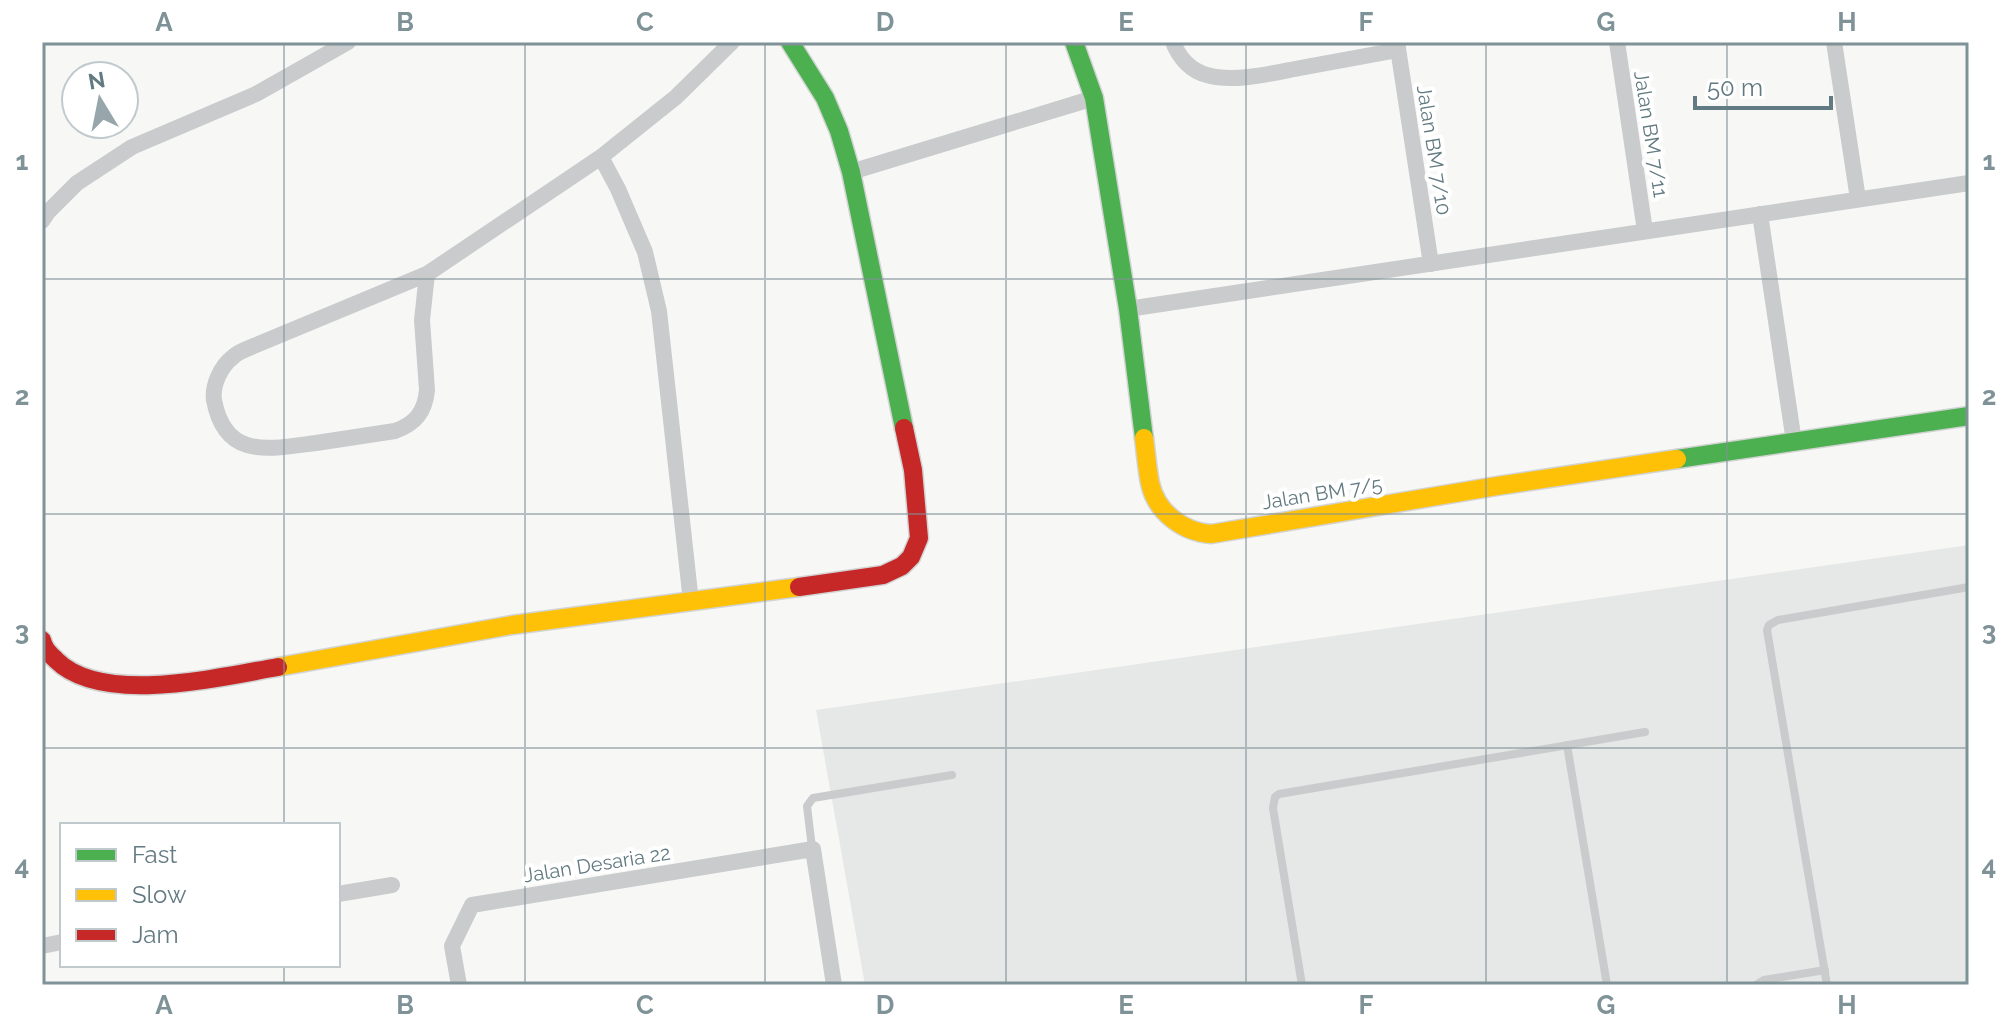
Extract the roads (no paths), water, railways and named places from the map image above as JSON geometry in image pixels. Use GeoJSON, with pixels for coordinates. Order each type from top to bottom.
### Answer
{"type":"FeatureCollection","features":[{"type":"Feature","properties":{"kind":"street"},"geometry":{"type":"LineString","coordinates":[[42,221],[77,183],[132,147],[256,94],[348,42]]}},
{"type":"Feature","properties":{"kind":"street"},"geometry":{"type":"LineString","coordinates":[[427,274],[422,320],[427,390],[426,402],[415,421],[395,431],[259,449],[236,441],[219,422],[213,396],[219,374],[232,357],[427,274],[601,157],[676,97],[732,42]]}},
{"type":"Feature","properties":{"kind":"street"},"geometry":{"type":"LineString","coordinates":[[42,640],[44,648],[62,666],[88,679],[123,686],[198,681],[512,625],[883,575],[903,566],[911,559],[919,538],[913,470],[851,172],[825,98],[790,42]]}},
{"type":"Feature","properties":{"kind":"street","name":"Jalan BM 7/5"},"geometry":{"type":"LineString","coordinates":[[1074,42],[1094,98],[1128,309],[1150,486],[1154,497],[1174,520],[1195,533],[1211,534],[1497,486],[1969,416]]}},
{"type":"Feature","properties":{"kind":"street"},"geometry":{"type":"LineString","coordinates":[[1173,42],[1177,52],[1191,67],[1218,77],[1266,74],[1398,46]]}},
{"type":"Feature","properties":{"kind":"street","name":"Jalan BM 7/11"},"geometry":{"type":"LineString","coordinates":[[1617,42],[1645,231]]}},
{"type":"Feature","properties":{"kind":"street"},"geometry":{"type":"LineString","coordinates":[[1834,42],[1858,199]]}},
{"type":"Feature","properties":{"kind":"street","name":"Jalan BM 7/10"},"geometry":{"type":"LineString","coordinates":[[1398,46],[1431,264]]}},
{"type":"Feature","properties":{"kind":"street"},"geometry":{"type":"LineString","coordinates":[[851,172],[1094,98]]}},
{"type":"Feature","properties":{"kind":"street"},"geometry":{"type":"LineString","coordinates":[[601,157],[645,252],[659,311],[691,602]]}},
{"type":"Feature","properties":{"kind":"street"},"geometry":{"type":"LineString","coordinates":[[1128,309],[1969,183]]}},
{"type":"Feature","properties":{"kind":"street"},"geometry":{"type":"LineString","coordinates":[[1760,214],[1794,442]]}},
{"type":"Feature","properties":{"kind":"street"},"geometry":{"type":"LineString","coordinates":[[813,849],[834,985]]}},
{"type":"Feature","properties":{"kind":"street","name":"Jalan Desaria 22"},"geometry":{"type":"LineString","coordinates":[[459,985],[452,946],[472,905],[813,849]]}},
{"type":"Feature","properties":{"kind":"street"},"geometry":{"type":"LineString","coordinates":[[340,894],[392,885]]}},
{"type":"Feature","properties":{"kind":"lane"},"geometry":{"type":"LineString","coordinates":[[1827,985],[1767,630],[1778,620],[1969,587]]}},
{"type":"Feature","properties":{"kind":"lane"},"geometry":{"type":"LineString","coordinates":[[1302,985],[1273,808],[1275,797],[1284,792],[1645,732]]}},
{"type":"Feature","properties":{"kind":"lane"},"geometry":{"type":"LineString","coordinates":[[1567,745],[1607,985]]}},
{"type":"Feature","properties":{"kind":"lane"},"geometry":{"type":"LineString","coordinates":[[813,849],[807,806],[813,798],[952,775]]}},
{"type":"Feature","properties":{"kind":"lane"},"geometry":{"type":"LineString","coordinates":[[1756,985],[1764,980],[1793,980],[1825,970]]}}]}
